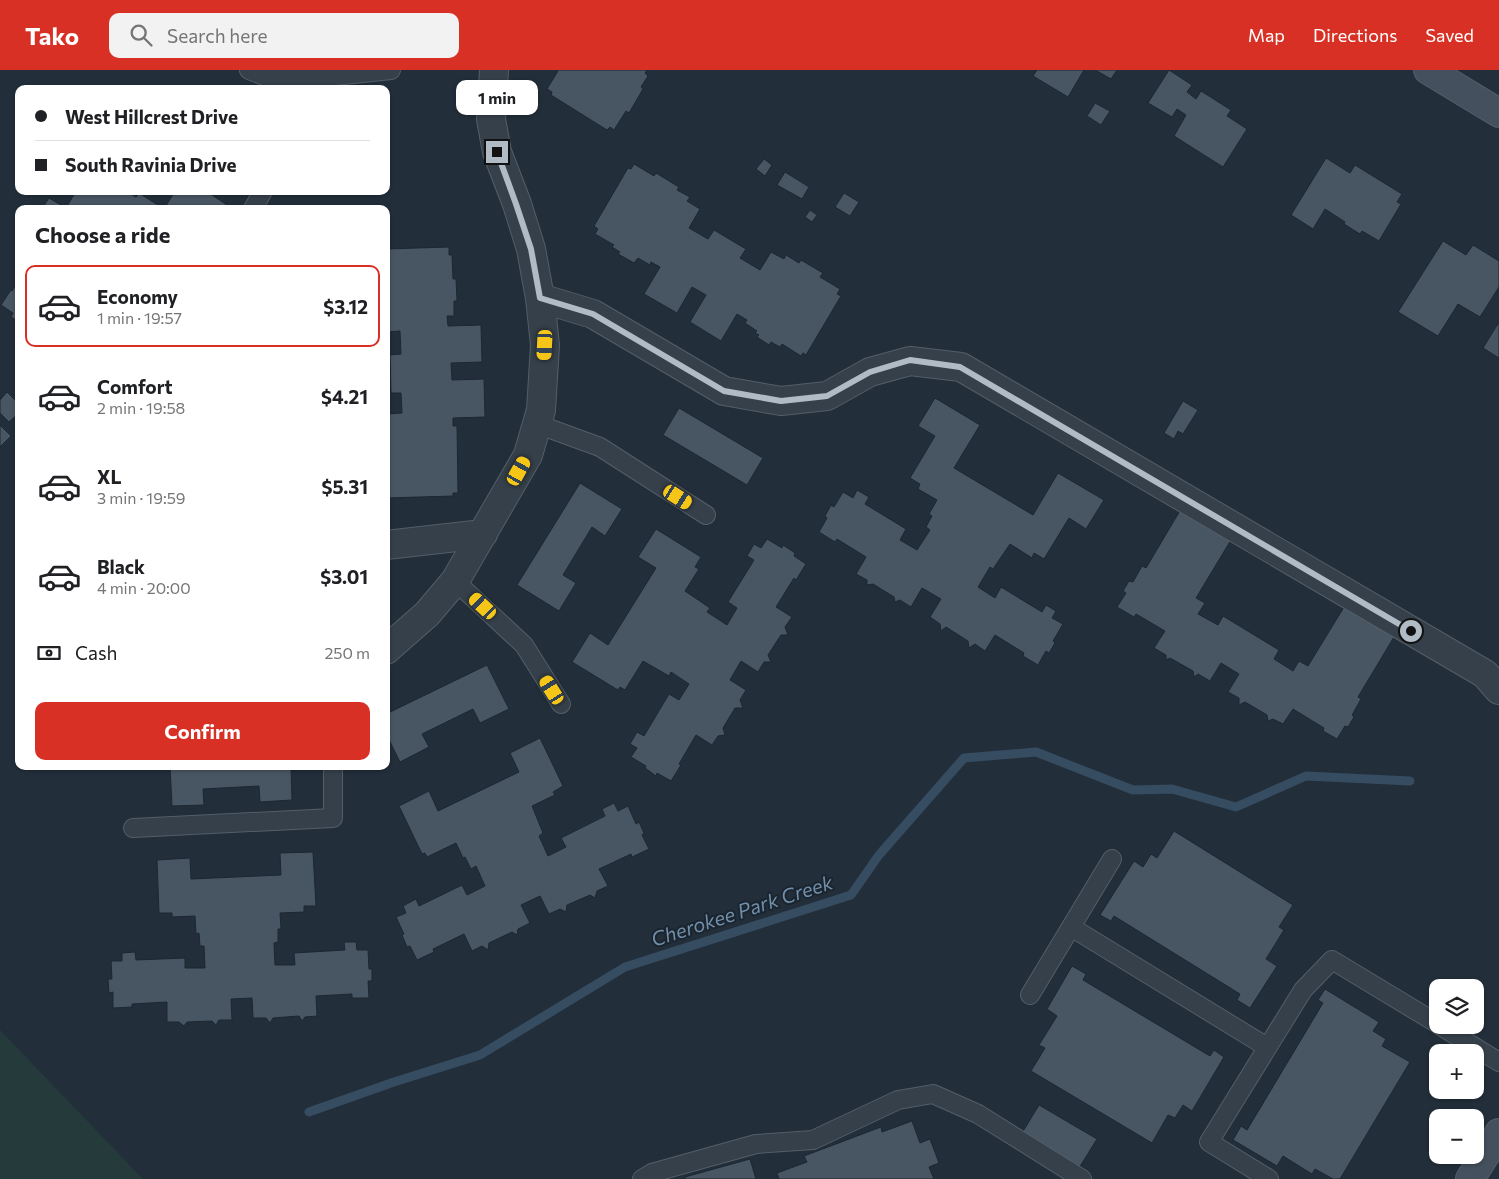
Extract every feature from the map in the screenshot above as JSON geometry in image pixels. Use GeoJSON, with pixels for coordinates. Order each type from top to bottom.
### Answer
{"type":"FeatureCollection","features":[{"type":"Feature","properties":{"kind":"street"},"geometry":{"type":"LineString","coordinates":[[390,646],[427,614],[455,581],[484,534],[528,455],[541,410],[545,345],[540,298],[531,249],[497,152],[491,119],[494,70]]}},
{"type":"Feature","properties":{"kind":"street"},"geometry":{"type":"LineString","coordinates":[[1428,70],[1499,112]]}},
{"type":"Feature","properties":{"kind":"street"},"geometry":{"type":"LineString","coordinates":[[540,298],[593,314],[724,391],[781,401],[827,396],[870,372],[910,360],[960,367],[1484,674],[1499,690]]}},
{"type":"Feature","properties":{"kind":"street"},"geometry":{"type":"LineString","coordinates":[[390,545],[484,534]]}},
{"type":"Feature","properties":{"kind":"street"},"geometry":{"type":"LineString","coordinates":[[1470,1179],[1499,1133]]}},
{"type":"Feature","properties":{"kind":"lane"},"geometry":{"type":"LineString","coordinates":[[249,70],[272,79],[313,84],[391,70]]}},
{"type":"Feature","properties":{"kind":"lane"},"geometry":{"type":"LineString","coordinates":[[537,424],[600,447],[706,515]]}},
{"type":"Feature","properties":{"kind":"lane"},"geometry":{"type":"LineString","coordinates":[[455,581],[524,645],[561,704]]}},
{"type":"Feature","properties":{"kind":"lane"},"geometry":{"type":"LineString","coordinates":[[133,828],[333,818],[333,770]]}},
{"type":"Feature","properties":{"kind":"lane"},"geometry":{"type":"LineString","coordinates":[[1030,995],[1112,859]]}},
{"type":"Feature","properties":{"kind":"lane"},"geometry":{"type":"LineString","coordinates":[[1071,926],[1267,1047]]}},
{"type":"Feature","properties":{"kind":"lane"},"geometry":{"type":"LineString","coordinates":[[1269,1179],[1209,1142],[1302,990],[1332,960],[1429,1019]]}},
{"type":"Feature","properties":{"kind":"lane"},"geometry":{"type":"LineString","coordinates":[[1454,1034],[1499,1062]]}},
{"type":"Feature","properties":{"kind":"lane"},"geometry":{"type":"LineString","coordinates":[[642,1179],[652,1173],[756,1144],[813,1140],[898,1100],[933,1094],[978,1114],[1054,1170],[1082,1179]]}},
{"type":"Feature","properties":{"kind":"green space"},"geometry":{"type":"Polygon","coordinates":[[[0,1030],[143,1179],[0,1179],[0,1030]]]}},
{"type":"Feature","properties":{"kind":"building"},"geometry":{"type":"Polygon","coordinates":[[[557,70],[647,70],[645,73],[648,76],[629,113],[626,111],[614,130],[610,127],[607,130],[551,95],[552,92],[547,89],[557,70]]]}},
{"type":"Feature","properties":{"kind":"building"},"geometry":{"type":"Polygon","coordinates":[[[1037,70],[1084,70],[1068,97],[1033,76],[1037,70]]]}},
{"type":"Feature","properties":{"kind":"building"},"geometry":{"type":"Polygon","coordinates":[[[1095,70],[1117,70],[1111,79],[1095,70]]]}},
{"type":"Feature","properties":{"kind":"building"},"geometry":{"type":"Polygon","coordinates":[[[1169,70],[1192,85],[1187,92],[1196,99],[1201,91],[1231,110],[1227,116],[1247,129],[1223,167],[1174,136],[1186,115],[1177,109],[1172,117],[1148,103],[1169,70]]]}},
{"type":"Feature","properties":{"kind":"building"},"geometry":{"type":"Polygon","coordinates":[[[1095,103],[1110,111],[1101,125],[1087,116],[1095,103]]]}},
{"type":"Feature","properties":{"kind":"building"},"geometry":{"type":"Polygon","coordinates":[[[1326,158],[1350,173],[1355,165],[1402,194],[1397,202],[1401,204],[1379,241],[1362,231],[1360,234],[1325,209],[1313,229],[1291,215],[1326,158]]]}},
{"type":"Feature","properties":{"kind":"building"},"geometry":{"type":"Polygon","coordinates":[[[764,159],[772,165],[765,176],[756,169],[764,159]]]}},
{"type":"Feature","properties":{"kind":"building"},"geometry":{"type":"Polygon","coordinates":[[[634,164],[654,176],[656,173],[679,187],[677,190],[690,197],[687,201],[700,209],[689,228],[708,239],[714,230],[746,249],[740,258],[760,270],[771,252],[784,259],[786,255],[799,263],[801,260],[823,273],[820,277],[840,289],[837,294],[841,296],[806,355],[803,353],[801,356],[782,344],[780,347],[771,342],[769,345],[757,337],[759,335],[755,333],[757,331],[745,323],[747,320],[737,314],[721,341],[690,322],[706,295],[692,287],[677,313],[644,294],[660,267],[651,262],[650,265],[638,258],[634,263],[618,254],[620,252],[612,247],[614,245],[595,234],[598,229],[594,226],[628,168],[631,169],[634,164]]]}},
{"type":"Feature","properties":{"kind":"building"},"geometry":{"type":"Polygon","coordinates":[[[785,172],[809,187],[802,199],[777,185],[785,172]]]}},
{"type":"Feature","properties":{"kind":"building"},"geometry":{"type":"Polygon","coordinates":[[[844,193],[859,202],[850,216],[835,207],[844,193]]]}},
{"type":"Feature","properties":{"kind":"building"},"geometry":{"type":"Polygon","coordinates":[[[74,195],[132,195],[136,197],[142,195],[158,205],[68,205],[74,195]]]}},
{"type":"Feature","properties":{"kind":"building"},"geometry":{"type":"Polygon","coordinates":[[[173,195],[212,195],[227,205],[166,205],[173,195]]]}},
{"type":"Feature","properties":{"kind":"building"},"geometry":{"type":"Polygon","coordinates":[[[49,198],[61,205],[44,205],[49,198]]]}},
{"type":"Feature","properties":{"kind":"building"},"geometry":{"type":"Polygon","coordinates":[[[810,210],[817,215],[812,222],[805,217],[810,210]]]}},
{"type":"Feature","properties":{"kind":"building"},"geometry":{"type":"Polygon","coordinates":[[[1443,241],[1466,255],[1473,245],[1499,261],[1499,287],[1480,317],[1458,304],[1438,336],[1398,312],[1443,241]]]}},
{"type":"Feature","properties":{"kind":"building"},"geometry":{"type":"Polygon","coordinates":[[[449,247],[449,255],[452,255],[453,279],[456,279],[457,301],[454,301],[454,316],[447,316],[448,326],[481,325],[482,362],[451,363],[452,380],[484,379],[485,417],[453,418],[453,426],[457,426],[458,493],[453,493],[453,496],[390,498],[390,414],[402,413],[401,393],[391,393],[390,355],[401,354],[400,331],[390,332],[390,249],[449,247]]]}},
{"type":"Feature","properties":{"kind":"building"},"geometry":{"type":"Polygon","coordinates":[[[15,287],[15,320],[11,317],[13,313],[1,305],[15,287]]]}},
{"type":"Feature","properties":{"kind":"building"},"geometry":{"type":"Polygon","coordinates":[[[1499,322],[1499,358],[1483,348],[1499,322]]]}},
{"type":"Feature","properties":{"kind":"building"},"geometry":{"type":"Polygon","coordinates":[[[7,392],[15,400],[15,417],[9,422],[0,413],[0,400],[7,392]]]}},
{"type":"Feature","properties":{"kind":"building"},"geometry":{"type":"Polygon","coordinates":[[[935,398],[980,425],[954,468],[1033,515],[1058,473],[1104,500],[1086,529],[1069,518],[1044,559],[1034,553],[1032,558],[1010,544],[993,569],[990,567],[978,587],[995,598],[1001,587],[1042,612],[1046,605],[1056,611],[1052,618],[1063,624],[1053,641],[1055,643],[1049,653],[1046,651],[1038,665],[1023,656],[1024,653],[995,635],[985,651],[975,644],[969,648],[968,641],[946,627],[941,631],[940,624],[930,617],[941,599],[922,588],[911,607],[900,600],[895,602],[894,597],[873,584],[867,585],[867,580],[856,574],[866,557],[837,539],[835,542],[819,532],[827,518],[825,516],[831,505],[834,507],[843,492],[853,498],[857,490],[869,497],[865,504],[906,529],[900,540],[917,550],[930,530],[926,527],[932,516],[929,514],[937,500],[918,489],[920,484],[910,478],[935,436],[918,426],[935,398]]]}},
{"type":"Feature","properties":{"kind":"building"},"geometry":{"type":"Polygon","coordinates":[[[1183,401],[1198,410],[1183,434],[1178,431],[1174,439],[1164,433],[1183,401]]]}},
{"type":"Feature","properties":{"kind":"building"},"geometry":{"type":"Polygon","coordinates":[[[679,408],[763,458],[747,485],[663,435],[679,408]]]}},
{"type":"Feature","properties":{"kind":"building"},"geometry":{"type":"Polygon","coordinates":[[[0,425],[11,436],[0,447],[0,425]]]}},
{"type":"Feature","properties":{"kind":"building"},"geometry":{"type":"Polygon","coordinates":[[[580,483],[622,509],[605,536],[592,527],[563,575],[576,583],[559,611],[517,585],[580,483]]]}},
{"type":"Feature","properties":{"kind":"building"},"geometry":{"type":"Polygon","coordinates":[[[1181,509],[1231,540],[1196,598],[1205,603],[1198,614],[1218,625],[1223,616],[1279,650],[1274,659],[1293,671],[1299,661],[1308,666],[1344,607],[1394,637],[1358,697],[1361,699],[1352,715],[1354,717],[1348,727],[1345,726],[1337,739],[1323,731],[1324,728],[1293,709],[1283,724],[1273,719],[1268,721],[1267,715],[1245,702],[1239,705],[1239,698],[1228,692],[1239,674],[1221,663],[1210,681],[1198,674],[1194,677],[1193,671],[1170,658],[1166,660],[1166,655],[1154,648],[1165,631],[1136,614],[1134,617],[1117,607],[1126,593],[1123,591],[1129,581],[1133,582],[1142,566],[1146,568],[1181,509]]]}},
{"type":"Feature","properties":{"kind":"building"},"geometry":{"type":"Polygon","coordinates":[[[656,529],[701,557],[695,567],[699,569],[685,591],[710,608],[707,612],[727,625],[737,608],[728,602],[754,560],[747,556],[754,544],[761,548],[767,539],[782,548],[783,545],[806,564],[796,580],[794,578],[776,607],[792,617],[785,627],[788,635],[781,635],[768,655],[771,662],[764,662],[758,672],[741,661],[730,680],[746,690],[740,700],[743,708],[735,708],[723,728],[725,735],[718,736],[712,745],[696,735],[671,781],[657,773],[656,776],[645,768],[646,766],[631,757],[637,748],[630,744],[637,732],[644,736],[669,694],[679,700],[689,684],[671,672],[669,676],[643,661],[625,690],[620,687],[618,690],[572,662],[590,633],[608,645],[656,568],[638,557],[656,529]]]}},
{"type":"Feature","properties":{"kind":"building"},"geometry":{"type":"Polygon","coordinates":[[[487,665],[509,709],[480,723],[473,709],[422,734],[429,747],[400,762],[390,742],[390,712],[487,665]]]}},
{"type":"Feature","properties":{"kind":"building"},"geometry":{"type":"Polygon","coordinates":[[[540,738],[563,786],[553,792],[555,795],[532,806],[543,833],[539,836],[548,856],[566,847],[561,838],[605,816],[602,809],[614,803],[618,811],[628,806],[636,824],[639,822],[644,833],[642,835],[649,849],[632,857],[631,854],[599,869],[608,886],[597,891],[595,898],[590,895],[567,905],[566,912],[560,909],[549,914],[540,896],[521,905],[530,923],[518,929],[517,935],[512,932],[489,943],[488,950],[482,946],[472,951],[464,934],[433,949],[434,952],[417,960],[410,946],[407,947],[402,935],[404,934],[396,917],[406,913],[403,906],[416,899],[419,906],[462,885],[467,895],[485,886],[476,866],[471,869],[456,843],[427,857],[425,853],[422,854],[399,806],[429,791],[438,811],[519,772],[510,753],[540,738]]]}},
{"type":"Feature","properties":{"kind":"building"},"geometry":{"type":"Polygon","coordinates":[[[170,770],[291,770],[292,800],[260,802],[259,786],[203,789],[204,805],[172,806],[170,770]]]}},
{"type":"Feature","properties":{"kind":"building"},"geometry":{"type":"Polygon","coordinates":[[[1174,831],[1293,905],[1279,927],[1284,930],[1266,959],[1277,966],[1250,1008],[1237,1000],[1240,994],[1114,916],[1111,921],[1100,915],[1134,861],[1143,867],[1151,854],[1157,858],[1174,831]]]}},
{"type":"Feature","properties":{"kind":"building"},"geometry":{"type":"Polygon","coordinates":[[[313,852],[316,906],[304,906],[304,912],[280,913],[281,929],[278,929],[278,942],[274,943],[275,965],[295,965],[294,953],[345,950],[344,942],[356,942],[357,950],[368,950],[369,969],[372,969],[372,981],[368,981],[369,998],[352,998],[352,994],[316,996],[317,1016],[305,1017],[302,1021],[299,1016],[273,1018],[270,1023],[266,1018],[253,1018],[252,998],[231,999],[232,1020],[219,1020],[216,1025],[212,1021],[187,1022],[184,1026],[179,1022],[167,1022],[167,1002],[132,1004],[132,1007],[113,1008],[113,992],[109,993],[108,979],[112,979],[111,961],[122,961],[122,953],[135,952],[136,960],[185,958],[185,968],[205,968],[204,946],[200,946],[199,933],[196,934],[195,916],[172,917],[172,913],[159,913],[157,860],[190,858],[191,879],[281,875],[280,853],[313,852]]]}},
{"type":"Feature","properties":{"kind":"building"},"geometry":{"type":"Polygon","coordinates":[[[1072,966],[1086,974],[1083,980],[1210,1056],[1214,1050],[1224,1057],[1192,1111],[1183,1105],[1175,1118],[1168,1115],[1152,1143],[1031,1071],[1045,1048],[1039,1045],[1057,1016],[1047,1009],[1072,966]]]}},
{"type":"Feature","properties":{"kind":"building"},"geometry":{"type":"Polygon","coordinates":[[[1325,989],[1379,1022],[1373,1031],[1386,1039],[1382,1046],[1410,1062],[1340,1179],[1333,1179],[1315,1169],[1312,1174],[1283,1156],[1277,1166],[1233,1140],[1241,1126],[1247,1130],[1323,1003],[1318,1000],[1325,989]]]}},
{"type":"Feature","properties":{"kind":"building"},"geometry":{"type":"Polygon","coordinates":[[[1039,1105],[1097,1139],[1079,1168],[1022,1133],[1039,1105]]]}},
{"type":"Feature","properties":{"kind":"building"},"geometry":{"type":"Polygon","coordinates":[[[912,1121],[920,1143],[930,1139],[939,1163],[929,1167],[934,1179],[779,1179],[777,1173],[807,1162],[804,1156],[881,1127],[882,1132],[912,1121]]]}},
{"type":"Feature","properties":{"kind":"building"},"geometry":{"type":"Polygon","coordinates":[[[750,1159],[756,1179],[685,1179],[685,1177],[750,1159]]]}},
{"type":"Feature","properties":{"kind":"waterway","name":"Cherokee Park Creek"},"geometry":{"type":"LineString","coordinates":[[309,1112],[394,1082],[480,1055],[625,967],[851,895],[879,855],[964,758],[1036,752],[1133,790],[1172,789],[1236,807],[1306,776],[1410,781]]}},
{"type":"Feature","properties":{"kind":"route"},"geometry":{"type":"LineString","coordinates":[[497,152],[531,249],[540,298],[593,314],[724,391],[781,401],[827,396],[870,372],[910,360],[960,367],[1411,631]]}}]}
